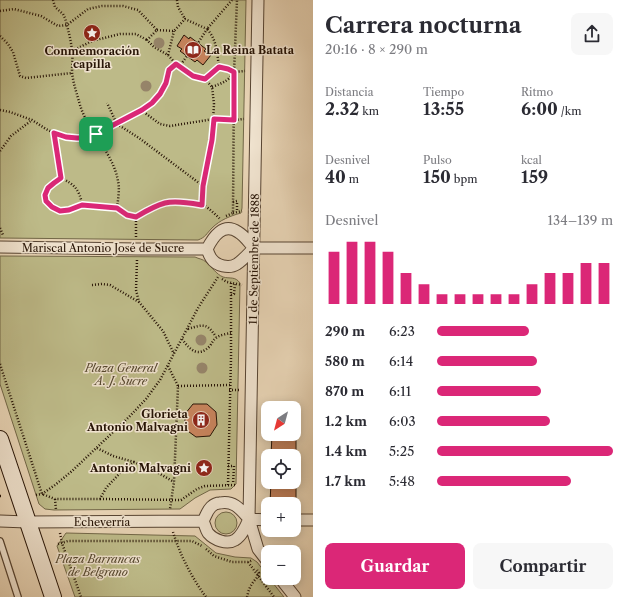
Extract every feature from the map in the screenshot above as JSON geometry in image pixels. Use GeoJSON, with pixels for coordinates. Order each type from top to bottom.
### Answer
{"type":"FeatureCollection","features":[{"type":"Feature","properties":{"kind":"main road"},"geometry":{"type":"LineString","coordinates":[[0,439],[52,597]]}},
{"type":"Feature","properties":{"kind":"street","name":"11 de Septiembre de 1888"},"geometry":{"type":"LineString","coordinates":[[249,519],[258,0]]}},
{"type":"Feature","properties":{"kind":"street"},"geometry":{"type":"LineString","coordinates":[[254,248],[237,231],[229,229],[222,230],[217,233],[211,239],[207,249],[211,258],[216,263],[222,266],[229,266],[237,264],[254,248],[313,248]]}},
{"type":"Feature","properties":{"kind":"street","name":"Mariscal Antonio José de Sucre"},"geometry":{"type":"LineString","coordinates":[[0,247],[207,249]]}},
{"type":"Feature","properties":{"kind":"street"},"geometry":{"type":"LineString","coordinates":[[249,519],[238,537],[229,542],[219,541],[207,532],[203,521],[212,506],[218,503],[226,502],[233,504],[249,519],[258,549],[261,553]]}},
{"type":"Feature","properties":{"kind":"street"},"geometry":{"type":"LineString","coordinates":[[249,519],[261,520]]}},
{"type":"Feature","properties":{"kind":"street"},"geometry":{"type":"LineString","coordinates":[[301,520],[313,520]]}},
{"type":"Feature","properties":{"kind":"street","name":"Echeverría"},"geometry":{"type":"LineString","coordinates":[[0,521],[203,521]]}},
{"type":"Feature","properties":{"kind":"street"},"geometry":{"type":"LineString","coordinates":[[286,585],[295,597]]}},
{"type":"Feature","properties":{"kind":"lane"},"geometry":{"type":"LineString","coordinates":[[0,541],[18,597]]}},
{"type":"Feature","properties":{"kind":"path"},"geometry":{"type":"LineString","coordinates":[[53,0],[55,7],[63,14],[65,18],[72,51],[72,73],[80,107],[88,123],[113,163],[119,182],[117,208]]}},
{"type":"Feature","properties":{"kind":"path"},"geometry":{"type":"LineString","coordinates":[[177,0],[178,7],[185,19],[207,29],[212,35],[216,46],[219,67]]}},
{"type":"Feature","properties":{"kind":"path"},"geometry":{"type":"LineString","coordinates":[[198,43],[207,29],[232,0]]}},
{"type":"Feature","properties":{"kind":"path"},"geometry":{"type":"LineString","coordinates":[[61,178],[48,188],[45,195],[46,201],[52,207],[60,211],[69,210],[82,205],[117,208],[127,215],[136,217],[153,207],[166,203],[187,203],[202,205],[212,211],[219,218],[233,213],[236,0]]}},
{"type":"Feature","properties":{"kind":"path"},"geometry":{"type":"LineString","coordinates":[[0,11],[14,9],[41,16],[58,26],[67,26],[88,9],[102,6],[123,6],[138,10],[157,30],[174,31]]}},
{"type":"Feature","properties":{"kind":"path"},"geometry":{"type":"LineString","coordinates":[[168,55],[174,31],[185,19]]}},
{"type":"Feature","properties":{"kind":"path"},"geometry":{"type":"LineString","coordinates":[[147,40],[157,30]]}},
{"type":"Feature","properties":{"kind":"path"},"geometry":{"type":"LineString","coordinates":[[72,51],[92,41],[120,34],[136,34],[168,55],[179,67],[193,76],[205,79],[212,87],[214,119],[212,140],[203,186],[202,205]]}},
{"type":"Feature","properties":{"kind":"path"},"geometry":{"type":"LineString","coordinates":[[1,38],[8,44],[13,52],[20,76],[26,78],[72,73]]}},
{"type":"Feature","properties":{"kind":"path"},"geometry":{"type":"LineString","coordinates":[[179,67],[187,56]]}},
{"type":"Feature","properties":{"kind":"path"},"geometry":{"type":"LineString","coordinates":[[0,110],[32,120],[54,133],[66,137],[86,138],[116,124],[152,103],[160,94],[166,83],[169,70],[176,64]]}},
{"type":"Feature","properties":{"kind":"path"},"geometry":{"type":"LineString","coordinates":[[219,67],[234,72],[245,71]]}},
{"type":"Feature","properties":{"kind":"path"},"geometry":{"type":"LineString","coordinates":[[205,79],[219,67]]}},
{"type":"Feature","properties":{"kind":"path"},"geometry":{"type":"LineString","coordinates":[[212,87],[229,80],[234,72]]}},
{"type":"Feature","properties":{"kind":"path"},"geometry":{"type":"LineString","coordinates":[[108,103],[116,124],[139,138],[203,186]]}},
{"type":"Feature","properties":{"kind":"path"},"geometry":{"type":"LineString","coordinates":[[142,110],[160,124],[170,126],[214,119],[239,120]]}},
{"type":"Feature","properties":{"kind":"path"},"geometry":{"type":"LineString","coordinates":[[0,151],[11,136],[32,120]]}},
{"type":"Feature","properties":{"kind":"path"},"geometry":{"type":"LineString","coordinates":[[54,133],[61,178]]}},
{"type":"Feature","properties":{"kind":"path"},"geometry":{"type":"LineString","coordinates":[[61,178],[70,182],[76,187],[81,197],[82,205]]}},
{"type":"Feature","properties":{"kind":"path"},"geometry":{"type":"LineString","coordinates":[[233,202],[237,201],[237,212]]}},
{"type":"Feature","properties":{"kind":"path"},"geometry":{"type":"LineString","coordinates":[[136,217],[136,232]]}},
{"type":"Feature","properties":{"kind":"path"},"geometry":{"type":"LineString","coordinates":[[0,228],[3,235],[0,235]]}},
{"type":"Feature","properties":{"kind":"path"},"geometry":{"type":"LineString","coordinates":[[128,236],[136,236]]}},
{"type":"Feature","properties":{"kind":"path"},"geometry":{"type":"LineString","coordinates":[[137,264],[136,290],[139,302]]}},
{"type":"Feature","properties":{"kind":"path"},"geometry":{"type":"LineString","coordinates":[[36,495],[42,494],[55,486],[129,418],[146,399],[160,380],[198,308],[218,277],[235,284],[234,294],[231,295],[228,485]]}},
{"type":"Feature","properties":{"kind":"path"},"geometry":{"type":"LineString","coordinates":[[92,284],[110,285],[139,302],[163,331],[174,354]]}},
{"type":"Feature","properties":{"kind":"path"},"geometry":{"type":"LineString","coordinates":[[188,329],[202,325],[210,329],[216,337]]}},
{"type":"Feature","properties":{"kind":"path"},"geometry":{"type":"LineString","coordinates":[[182,339],[188,348],[193,351],[200,352],[205,350],[216,337],[230,333]]}},
{"type":"Feature","properties":{"kind":"path"},"geometry":{"type":"LineString","coordinates":[[0,364],[42,494]]}},
{"type":"Feature","properties":{"kind":"path"},"geometry":{"type":"LineString","coordinates":[[168,366],[178,386],[174,482],[170,507]]}},
{"type":"Feature","properties":{"kind":"path"},"geometry":{"type":"LineString","coordinates":[[178,386],[230,385]]}},
{"type":"Feature","properties":{"kind":"path"},"geometry":{"type":"LineString","coordinates":[[230,390],[237,390]]}},
{"type":"Feature","properties":{"kind":"path"},"geometry":{"type":"LineString","coordinates":[[97,448],[113,456],[134,462],[155,471],[174,482]]}},
{"type":"Feature","properties":{"kind":"path"},"geometry":{"type":"LineString","coordinates":[[100,500],[106,488],[120,473],[134,462]]}},
{"type":"Feature","properties":{"kind":"path"},"geometry":{"type":"LineString","coordinates":[[42,494],[55,499],[181,500],[197,489],[205,486],[234,485],[234,466],[228,466]]}},
{"type":"Feature","properties":{"kind":"path"},"geometry":{"type":"LineString","coordinates":[[58,544],[68,541],[192,541],[205,547],[214,556],[232,562],[248,562],[253,560]]}},
{"type":"Feature","properties":{"kind":"path"},"geometry":{"type":"LineString","coordinates":[[176,541],[198,586],[206,597]]}},
{"type":"Feature","properties":{"kind":"path"},"geometry":{"type":"LineString","coordinates":[[62,543],[80,597]]}},
{"type":"Feature","properties":{"kind":"path"},"geometry":{"type":"LineString","coordinates":[[248,562],[274,597]]}},
{"type":"Feature","properties":{"kind":"path"},"geometry":{"type":"LineString","coordinates":[[247,597],[249,589],[258,577]]}},
{"type":"Feature","properties":{"kind":"green space"},"geometry":{"type":"Polygon","coordinates":[[[0,0],[246,0],[241,213],[229,217],[215,225],[198,240],[0,238],[0,0]]]}},
{"type":"Feature","properties":{"kind":"green space","name":"Plaza General A. J. Sucre"},"geometry":{"type":"Polygon","coordinates":[[[0,256],[195,257],[205,261],[221,276],[238,281],[240,283],[236,484],[231,489],[210,490],[195,498],[180,509],[54,510],[45,509],[39,504],[0,384],[0,256]]]}},
{"type":"Feature","properties":{"kind":"green space"},"geometry":{"type":"Polygon","coordinates":[[[226,512],[230,513],[236,519],[236,527],[230,533],[226,534],[222,533],[216,527],[215,523],[216,519],[222,513],[226,512]]]}},
{"type":"Feature","properties":{"kind":"green space","name":"Plaza Barrancas de Belgrano"},"geometry":{"type":"Polygon","coordinates":[[[66,533],[195,536],[216,553],[235,557],[251,558],[257,562],[261,567],[261,585],[275,585],[284,597],[75,597],[57,546],[66,533]]]}},
{"type":"Feature","properties":{"kind":"building","name":"La Reina Batata"},"geometry":{"type":"Polygon","coordinates":[[[184,35],[189,39],[190,37],[206,49],[204,51],[211,55],[203,65],[197,60],[195,62],[180,51],[182,49],[177,46],[184,35]]]}},
{"type":"Feature","properties":{"kind":"building","name":"Glorieta Antonio Malvagni"},"geometry":{"type":"Polygon","coordinates":[[[193,404],[207,404],[216,412],[217,425],[210,436],[196,437],[185,429],[185,414],[193,404]]]}},
{"type":"Feature","properties":{"kind":"building"},"geometry":{"type":"Polygon","coordinates":[[[272,441],[296,441],[296,449],[271,449],[272,441]]]}},
{"type":"Feature","properties":{"kind":"building"},"geometry":{"type":"Polygon","coordinates":[[[271,489],[296,489],[296,497],[270,497],[271,489]]]}},
{"type":"Feature","properties":{"kind":"place","name":"Conmemoración capilla"},"geometry":{"type":"Point","coordinates":[92,33]}},
{"type":"Feature","properties":{"kind":"place","name":"La Reina Batata"},"geometry":{"type":"Point","coordinates":[193,50]}},
{"type":"Feature","properties":{"kind":"place","name":"Glorieta Antonio Malvagni"},"geometry":{"type":"Point","coordinates":[201,420]}},
{"type":"Feature","properties":{"kind":"place","name":"Antonio Malvagni"},"geometry":{"type":"Point","coordinates":[204,468]}},
{"type":"Feature","properties":{"kind":"route"},"geometry":{"type":"LineString","coordinates":[[176,64],[193,76],[205,79],[219,67],[234,72],[234,120],[214,119],[212,140],[203,186],[202,205],[166,203],[153,207],[136,217],[127,215],[117,208],[82,205],[69,210],[60,211],[52,207],[46,201],[45,195],[48,188],[61,178],[54,133],[66,137],[77,138],[86,138],[96,134],[142,110],[152,103],[160,94],[166,83],[169,70],[176,64]]}}]}
